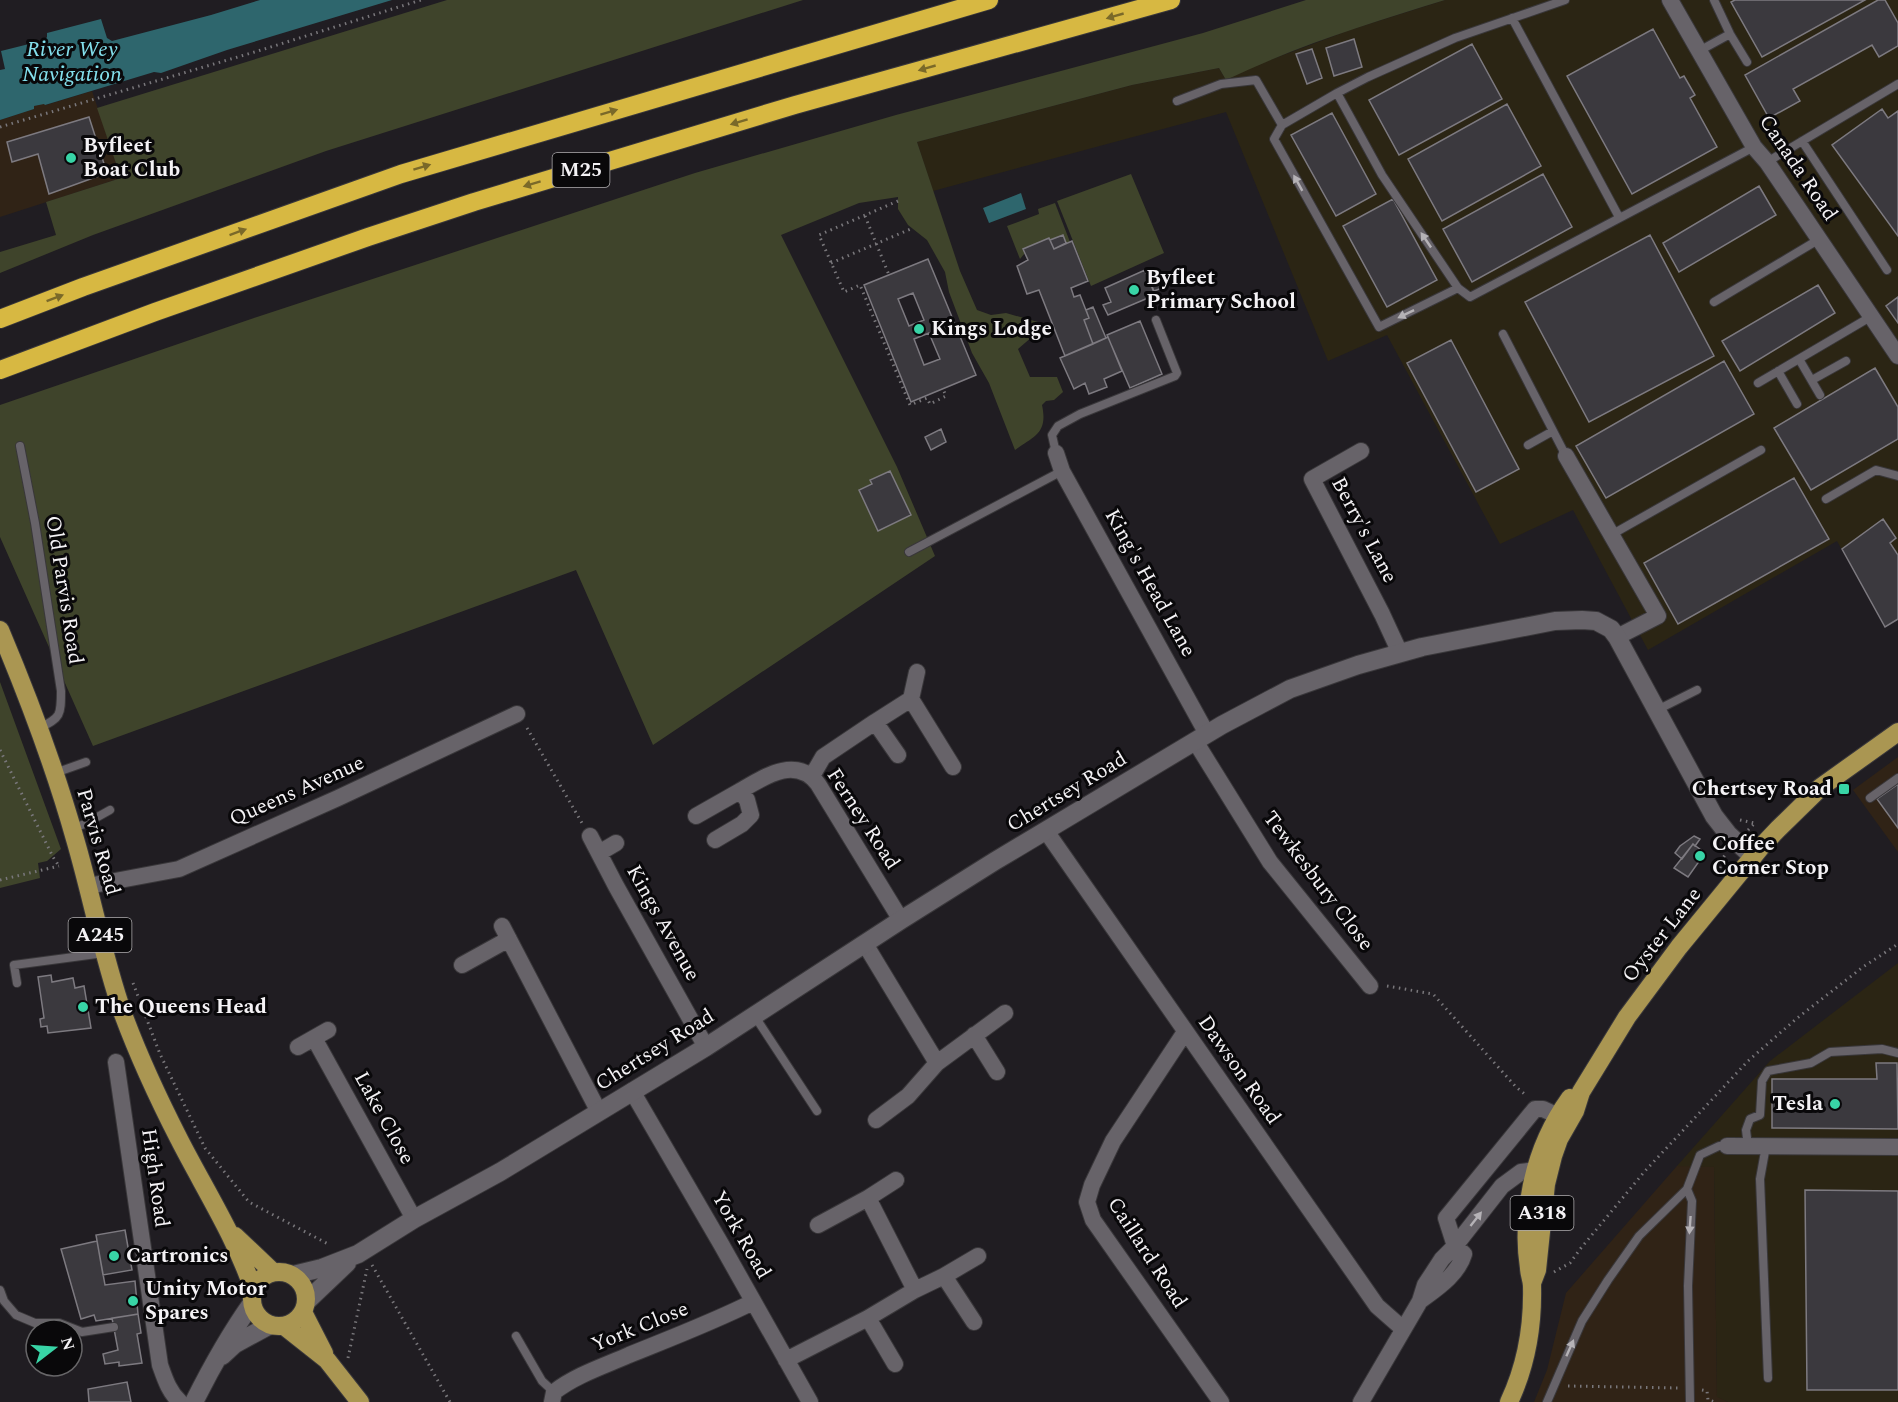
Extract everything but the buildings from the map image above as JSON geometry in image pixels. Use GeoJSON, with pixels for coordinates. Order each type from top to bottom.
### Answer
{"type":"FeatureCollection","features":[{"type":"Feature","properties":{"kind":"highway","name":"M25"},"geometry":{"type":"LineString","coordinates":[[0,319],[400,174],[989,0]]}},
{"type":"Feature","properties":{"kind":"highway","name":"M25"},"geometry":{"type":"LineString","coordinates":[[0,370],[166,308],[474,202],[795,105],[1171,0]]}},
{"type":"Feature","properties":{"kind":"main road","name":"Parvis Road"},"geometry":{"type":"LineString","coordinates":[[0,630],[55,773],[88,886],[104,953],[123,1013],[150,1081],[246,1269],[253,1296]]}},
{"type":"Feature","properties":{"kind":"main road","name":"Oyster Lane"},"geometry":{"type":"LineString","coordinates":[[1535,1170],[1549,1130],[1585,1085],[1653,981],[1753,857],[1821,787],[1898,732]]}},
{"type":"Feature","properties":{"kind":"main road","name":"Oyster Lane"},"geometry":{"type":"LineString","coordinates":[[1532,1283],[1537,1270],[1539,1234],[1548,1168],[1557,1145],[1560,1117]]}},
{"type":"Feature","properties":{"kind":"main road","name":"A318"},"geometry":{"type":"LineString","coordinates":[[1509,1402],[1523,1365],[1530,1332],[1532,1283],[1528,1267],[1527,1227],[1535,1170]]}},
{"type":"Feature","properties":{"kind":"main road","name":"Parvis Road"},"geometry":{"type":"LineString","coordinates":[[227,1229],[273,1272]]}},
{"type":"Feature","properties":{"kind":"main road"},"geometry":{"type":"LineString","coordinates":[[327,1360],[277,1325],[258,1317],[253,1296],[264,1276],[273,1272],[287,1273],[293,1275],[303,1287],[304,1307],[327,1360],[360,1402]]}},
{"type":"Feature","properties":{"kind":"main road"},"geometry":{"type":"LineString","coordinates":[[277,1325],[291,1323],[304,1307]]}},
{"type":"Feature","properties":{"kind":"street","name":"Canada Road"},"geometry":{"type":"LineString","coordinates":[[1670,0],[1754,147],[1767,162],[1898,356]]}},
{"type":"Feature","properties":{"kind":"street","name":"Berry's Lane"},"geometry":{"type":"LineString","coordinates":[[1361,451],[1312,479],[1383,614],[1400,652]]}},
{"type":"Feature","properties":{"kind":"street","name":"King's Head Lane"},"geometry":{"type":"LineString","coordinates":[[1056,453],[1062,471],[1201,738]]}},
{"type":"Feature","properties":{"kind":"street"},"geometry":{"type":"LineString","coordinates":[[1566,456],[1658,616],[1617,637]]}},
{"type":"Feature","properties":{"kind":"street","name":"Chertsey Road"},"geometry":{"type":"LineString","coordinates":[[293,1275],[322,1268],[358,1254],[414,1219],[500,1172],[706,1047],[1004,855],[1201,738],[1290,689],[1400,652],[1555,621],[1596,621],[1611,629],[1658,710],[1714,816],[1728,834],[1753,857]]}},
{"type":"Feature","properties":{"kind":"street"},"geometry":{"type":"LineString","coordinates":[[917,672],[911,699],[953,767]]}},
{"type":"Feature","properties":{"kind":"street"},"geometry":{"type":"LineString","coordinates":[[812,776],[823,757],[911,699]]}},
{"type":"Feature","properties":{"kind":"street","name":"Queens Avenue"},"geometry":{"type":"LineString","coordinates":[[88,886],[178,869],[338,798],[517,714]]}},
{"type":"Feature","properties":{"kind":"street"},"geometry":{"type":"LineString","coordinates":[[875,722],[898,755]]}},
{"type":"Feature","properties":{"kind":"street","name":"Tewkesbury Close"},"geometry":{"type":"LineString","coordinates":[[1201,738],[1270,862],[1370,986]]}},
{"type":"Feature","properties":{"kind":"street","name":"Ferney Road"},"geometry":{"type":"LineString","coordinates":[[696,816],[772,773],[801,770],[812,776],[900,920]]}},
{"type":"Feature","properties":{"kind":"street"},"geometry":{"type":"LineString","coordinates":[[715,840],[742,824],[751,815],[747,800],[740,791]]}},
{"type":"Feature","properties":{"kind":"street","name":"Dawson Road"},"geometry":{"type":"LineString","coordinates":[[1046,831],[1377,1306],[1402,1328]]}},
{"type":"Feature","properties":{"kind":"street","name":"Kings Avenue"},"geometry":{"type":"LineString","coordinates":[[590,836],[706,1047]]}},
{"type":"Feature","properties":{"kind":"street","name":"Kings Avenue"},"geometry":{"type":"LineString","coordinates":[[599,853],[616,843]]}},
{"type":"Feature","properties":{"kind":"street"},"geometry":{"type":"LineString","coordinates":[[462,965],[506,933],[599,1112]]}},
{"type":"Feature","properties":{"kind":"street"},"geometry":{"type":"LineString","coordinates":[[865,944],[938,1063]]}},
{"type":"Feature","properties":{"kind":"street"},"geometry":{"type":"LineString","coordinates":[[876,1120],[909,1096],[938,1063],[1005,1013]]}},
{"type":"Feature","properties":{"kind":"street","name":"Caillard Road"},"geometry":{"type":"LineString","coordinates":[[1185,1032],[1113,1141],[1092,1185],[1087,1202],[1093,1221],[1221,1402]]}},
{"type":"Feature","properties":{"kind":"street","name":"Lake Close"},"geometry":{"type":"LineString","coordinates":[[298,1047],[321,1034],[414,1219]]}},
{"type":"Feature","properties":{"kind":"street"},"geometry":{"type":"LineString","coordinates":[[974,1035],[997,1072]]}},
{"type":"Feature","properties":{"kind":"street","name":"High Road"},"geometry":{"type":"LineString","coordinates":[[116,1062],[150,1321],[165,1381],[174,1397],[180,1402]]}},
{"type":"Feature","properties":{"kind":"street","name":"York Road"},"geometry":{"type":"LineString","coordinates":[[632,1091],[810,1402]]}},
{"type":"Feature","properties":{"kind":"street"},"geometry":{"type":"LineString","coordinates":[[1455,1246],[1446,1218],[1483,1172],[1535,1109],[1543,1109],[1560,1117]]}},
{"type":"Feature","properties":{"kind":"street"},"geometry":{"type":"LineString","coordinates":[[1727,1146],[1898,1147]]}},
{"type":"Feature","properties":{"kind":"street"},"geometry":{"type":"LineString","coordinates":[[1361,1402],[1402,1328],[1420,1301],[1425,1284],[1442,1259],[1502,1186],[1521,1172],[1535,1170]]}},
{"type":"Feature","properties":{"kind":"street"},"geometry":{"type":"LineString","coordinates":[[819,1225],[896,1180]]}},
{"type":"Feature","properties":{"kind":"street"},"geometry":{"type":"LineString","coordinates":[[868,1198],[915,1290]]}},
{"type":"Feature","properties":{"kind":"street","name":"Chertsey Road"},"geometry":{"type":"LineString","coordinates":[[304,1307],[358,1254]]}},
{"type":"Feature","properties":{"kind":"street"},"geometry":{"type":"LineString","coordinates":[[786,1360],[868,1318],[978,1256]]}},
{"type":"Feature","properties":{"kind":"street"},"geometry":{"type":"LineString","coordinates":[[944,1275],[974,1322]]}},
{"type":"Feature","properties":{"kind":"street"},"geometry":{"type":"LineString","coordinates":[[194,1402],[229,1335],[253,1296]]}},
{"type":"Feature","properties":{"kind":"street","name":"York Close"},"geometry":{"type":"LineString","coordinates":[[553,1397],[565,1384],[592,1371],[728,1315],[753,1302]]}},
{"type":"Feature","properties":{"kind":"street"},"geometry":{"type":"LineString","coordinates":[[868,1318],[895,1364]]}},
{"type":"Feature","properties":{"kind":"street"},"geometry":{"type":"LineString","coordinates":[[218,1359],[235,1344],[277,1325]]}},
{"type":"Feature","properties":{"kind":"lane"},"geometry":{"type":"LineString","coordinates":[[1458,288],[1379,327],[1274,139],[1282,125],[1337,93],[1455,38],[1565,0]]}},
{"type":"Feature","properties":{"kind":"lane"},"geometry":{"type":"LineString","coordinates":[[1714,0],[1730,34],[1747,62]]}},
{"type":"Feature","properties":{"kind":"lane"},"geometry":{"type":"LineString","coordinates":[[1512,18],[1618,217]]}},
{"type":"Feature","properties":{"kind":"lane"},"geometry":{"type":"LineString","coordinates":[[1698,52],[1730,34]]}},
{"type":"Feature","properties":{"kind":"lane"},"geometry":{"type":"LineString","coordinates":[[1177,101],[1221,84],[1256,80],[1282,125]]}},
{"type":"Feature","properties":{"kind":"lane"},"geometry":{"type":"LineString","coordinates":[[1767,162],[1898,84]]}},
{"type":"Feature","properties":{"kind":"lane"},"geometry":{"type":"LineString","coordinates":[[1337,93],[1382,175],[1458,288],[1470,297],[1754,147]]}},
{"type":"Feature","properties":{"kind":"lane"},"geometry":{"type":"LineString","coordinates":[[1802,141],[1887,270]]}},
{"type":"Feature","properties":{"kind":"lane"},"geometry":{"type":"LineString","coordinates":[[1714,302],[1818,240]]}},
{"type":"Feature","properties":{"kind":"lane"},"geometry":{"type":"LineString","coordinates":[[1758,383],[1872,316]]}},
{"type":"Feature","properties":{"kind":"lane"},"geometry":{"type":"LineString","coordinates":[[1056,453],[1052,435],[1058,426],[1080,414],[1175,376],[1177,373],[1156,320]]}},
{"type":"Feature","properties":{"kind":"lane"},"geometry":{"type":"LineString","coordinates":[[1503,334],[1566,456]]}},
{"type":"Feature","properties":{"kind":"lane"},"geometry":{"type":"LineString","coordinates":[[1799,359],[1821,395]]}},
{"type":"Feature","properties":{"kind":"lane"},"geometry":{"type":"LineString","coordinates":[[1812,380],[1846,361]]}},
{"type":"Feature","properties":{"kind":"lane"},"geometry":{"type":"LineString","coordinates":[[1778,371],[1797,404]]}},
{"type":"Feature","properties":{"kind":"lane"},"geometry":{"type":"LineString","coordinates":[[1528,445],[1553,431]]}},
{"type":"Feature","properties":{"kind":"lane","name":"Old Parvis Road"},"geometry":{"type":"LineString","coordinates":[[20,446],[62,691],[62,711],[53,722],[39,728]]}},
{"type":"Feature","properties":{"kind":"lane"},"geometry":{"type":"LineString","coordinates":[[1611,535],[1761,450]]}},
{"type":"Feature","properties":{"kind":"lane"},"geometry":{"type":"LineString","coordinates":[[1826,499],[1876,470],[1898,476]]}},
{"type":"Feature","properties":{"kind":"lane"},"geometry":{"type":"LineString","coordinates":[[909,552],[1062,471]]}},
{"type":"Feature","properties":{"kind":"lane"},"geometry":{"type":"LineString","coordinates":[[1658,710],[1697,690]]}},
{"type":"Feature","properties":{"kind":"lane"},"geometry":{"type":"LineString","coordinates":[[55,773],[86,762]]}},
{"type":"Feature","properties":{"kind":"lane"},"geometry":{"type":"LineString","coordinates":[[1870,798],[1898,778]]}},
{"type":"Feature","properties":{"kind":"lane"},"geometry":{"type":"LineString","coordinates":[[72,828],[86,824],[110,810]]}},
{"type":"Feature","properties":{"kind":"lane"},"geometry":{"type":"LineString","coordinates":[[17,983],[14,965],[104,953]]}},
{"type":"Feature","properties":{"kind":"lane"},"geometry":{"type":"LineString","coordinates":[[754,1015],[817,1111]]}},
{"type":"Feature","properties":{"kind":"lane"},"geometry":{"type":"LineString","coordinates":[[1748,1146],[1746,1130],[1750,1119],[1760,1115],[1762,1081],[1768,1071],[1810,1063],[1830,1052],[1882,1049],[1898,1053]]}},
{"type":"Feature","properties":{"kind":"lane"},"geometry":{"type":"LineString","coordinates":[[1547,1402],[1582,1321],[1608,1280],[1639,1236],[1687,1189],[1700,1155],[1719,1146],[1727,1146]]}},
{"type":"Feature","properties":{"kind":"lane"},"geometry":{"type":"LineString","coordinates":[[1766,1146],[1760,1179],[1768,1378]]}},
{"type":"Feature","properties":{"kind":"lane"},"geometry":{"type":"LineString","coordinates":[[1687,1189],[1692,1201],[1688,1287],[1690,1402]]}},
{"type":"Feature","properties":{"kind":"lane"},"geometry":{"type":"LineString","coordinates":[[0,1290],[4,1301],[16,1316],[34,1323],[59,1323],[82,1332],[114,1327]]}},
{"type":"Feature","properties":{"kind":"lane"},"geometry":{"type":"LineString","coordinates":[[516,1336],[553,1397]]}},
{"type":"Feature","properties":{"kind":"path"},"geometry":{"type":"LineString","coordinates":[[0,127],[421,0]]}},
{"type":"Feature","properties":{"kind":"path"},"geometry":{"type":"LineString","coordinates":[[898,201],[819,235],[844,292],[860,285],[910,405],[927,398],[930,404],[946,396],[943,388]]}},
{"type":"Feature","properties":{"kind":"path"},"geometry":{"type":"LineString","coordinates":[[864,215],[889,275]]}},
{"type":"Feature","properties":{"kind":"path"},"geometry":{"type":"LineString","coordinates":[[831,263],[913,228]]}},
{"type":"Feature","properties":{"kind":"path"},"geometry":{"type":"LineString","coordinates":[[517,714],[532,734],[590,836]]}},
{"type":"Feature","properties":{"kind":"path"},"geometry":{"type":"LineString","coordinates":[[0,750],[59,866],[0,880]]}},
{"type":"Feature","properties":{"kind":"path"},"geometry":{"type":"LineString","coordinates":[[1549,1271],[1554,1272],[1570,1263],[1645,1171],[1748,1062],[1863,967],[1898,944]]}},
{"type":"Feature","properties":{"kind":"path"},"geometry":{"type":"LineString","coordinates":[[132,979],[160,1054],[206,1148],[249,1202],[332,1246]]}},
{"type":"Feature","properties":{"kind":"path"},"geometry":{"type":"LineString","coordinates":[[1370,986],[1389,986],[1433,994],[1516,1087],[1560,1117]]}},
{"type":"Feature","properties":{"kind":"path"},"geometry":{"type":"LineString","coordinates":[[348,1358],[369,1261],[450,1402]]}},
{"type":"Feature","properties":{"kind":"path"},"geometry":{"type":"LineString","coordinates":[[1556,1381],[1566,1386],[1691,1388],[1707,1391],[1708,1400],[1715,1402]]}},
{"type":"Feature","properties":{"kind":"shaded area"},"geometry":{"type":"Polygon","coordinates":[[[1445,0],[1898,0],[1898,619],[1885,627],[1837,541],[1648,650],[1573,510],[1500,544],[1387,335],[1328,361],[1226,112],[933,191],[917,142],[1132,85],[1219,68],[1226,80],[1254,66],[1350,30],[1445,0]]]}},
{"type":"Feature","properties":{"kind":"shaded area"},"geometry":{"type":"Polygon","coordinates":[[[92,91],[121,178],[0,217],[0,120],[34,109],[34,106],[44,103],[46,105],[92,91]]]}},
{"type":"Feature","properties":{"kind":"shaded area"},"geometry":{"type":"Polygon","coordinates":[[[1898,757],[1898,852],[1853,790],[1898,757]]]}},
{"type":"Feature","properties":{"kind":"shaded area"},"geometry":{"type":"Polygon","coordinates":[[[1898,963],[1898,1402],[1728,1402],[1717,1397],[1714,1167],[1677,1166],[1770,1061],[1898,963]]]}},
{"type":"Feature","properties":{"kind":"shaded area"},"geometry":{"type":"Polygon","coordinates":[[[1677,1166],[1714,1166],[1717,1396],[1728,1402],[1534,1402],[1547,1370],[1566,1293],[1677,1166]]]}},
{"type":"Feature","properties":{"kind":"green space"},"geometry":{"type":"Polygon","coordinates":[[[447,0],[803,0],[326,151],[93,235],[0,273],[0,252],[56,235],[46,202],[121,178],[97,108],[447,0]]]}},
{"type":"Feature","properties":{"kind":"green space"},"geometry":{"type":"Polygon","coordinates":[[[1306,0],[1445,0],[1307,46],[1226,80],[1219,68],[1132,85],[917,142],[960,271],[977,310],[991,315],[1006,313],[1038,322],[1033,336],[1018,349],[1030,377],[1057,377],[1063,392],[1054,400],[1046,401],[1042,405],[1043,422],[1038,433],[1015,450],[989,383],[972,353],[949,292],[945,272],[927,240],[908,225],[898,209],[898,197],[859,203],[781,235],[897,467],[935,556],[653,745],[576,570],[93,746],[0,537],[0,405],[254,318],[695,173],[896,115],[1203,33],[1306,0]]]}},
{"type":"Feature","properties":{"kind":"green space"},"geometry":{"type":"Polygon","coordinates":[[[1131,174],[1164,253],[1091,286],[1057,201],[1131,174]]]}},
{"type":"Feature","properties":{"kind":"green space"},"geometry":{"type":"Polygon","coordinates":[[[1055,203],[1070,242],[1066,243],[1063,235],[1050,240],[1049,238],[1024,249],[1025,253],[1020,259],[1007,226],[1039,214],[1038,209],[1055,203]]]}},
{"type":"Feature","properties":{"kind":"green space"},"geometry":{"type":"Polygon","coordinates":[[[0,682],[61,849],[47,861],[38,863],[40,878],[0,888],[0,682]]]}},
{"type":"Feature","properties":{"kind":"water","name":"River Wey Navigation"},"geometry":{"type":"Polygon","coordinates":[[[260,0],[392,0],[227,50],[161,73],[154,72],[45,105],[34,106],[34,109],[0,120],[0,70],[5,69],[1,51],[45,40],[47,33],[101,19],[107,38],[112,41],[260,0]]]}},
{"type":"Feature","properties":{"kind":"water"},"geometry":{"type":"Polygon","coordinates":[[[1021,193],[1026,209],[989,223],[983,208],[1021,193]]]}},
{"type":"Feature","properties":{"kind":"place","name":"Byfleet Boat Club"},"geometry":{"type":"Point","coordinates":[71,158]}},
{"type":"Feature","properties":{"kind":"place","name":"Byfleet Primary School"},"geometry":{"type":"Point","coordinates":[1134,290]}},
{"type":"Feature","properties":{"kind":"place","name":"Kings Lodge"},"geometry":{"type":"Point","coordinates":[919,329]}},
{"type":"Feature","properties":{"kind":"place","name":"Chertsey Road"},"geometry":{"type":"Point","coordinates":[1844,789]}},
{"type":"Feature","properties":{"kind":"place","name":"Coffee Corner Stop"},"geometry":{"type":"Point","coordinates":[1700,856]}},
{"type":"Feature","properties":{"kind":"place","name":"The Queens Head"},"geometry":{"type":"Point","coordinates":[83,1007]}},
{"type":"Feature","properties":{"kind":"place","name":"Tesla"},"geometry":{"type":"Point","coordinates":[1835,1104]}},
{"type":"Feature","properties":{"kind":"place","name":"Cartronics"},"geometry":{"type":"Point","coordinates":[114,1256]}},
{"type":"Feature","properties":{"kind":"place","name":"Unity Motor Spares"},"geometry":{"type":"Point","coordinates":[133,1301]}}]}
